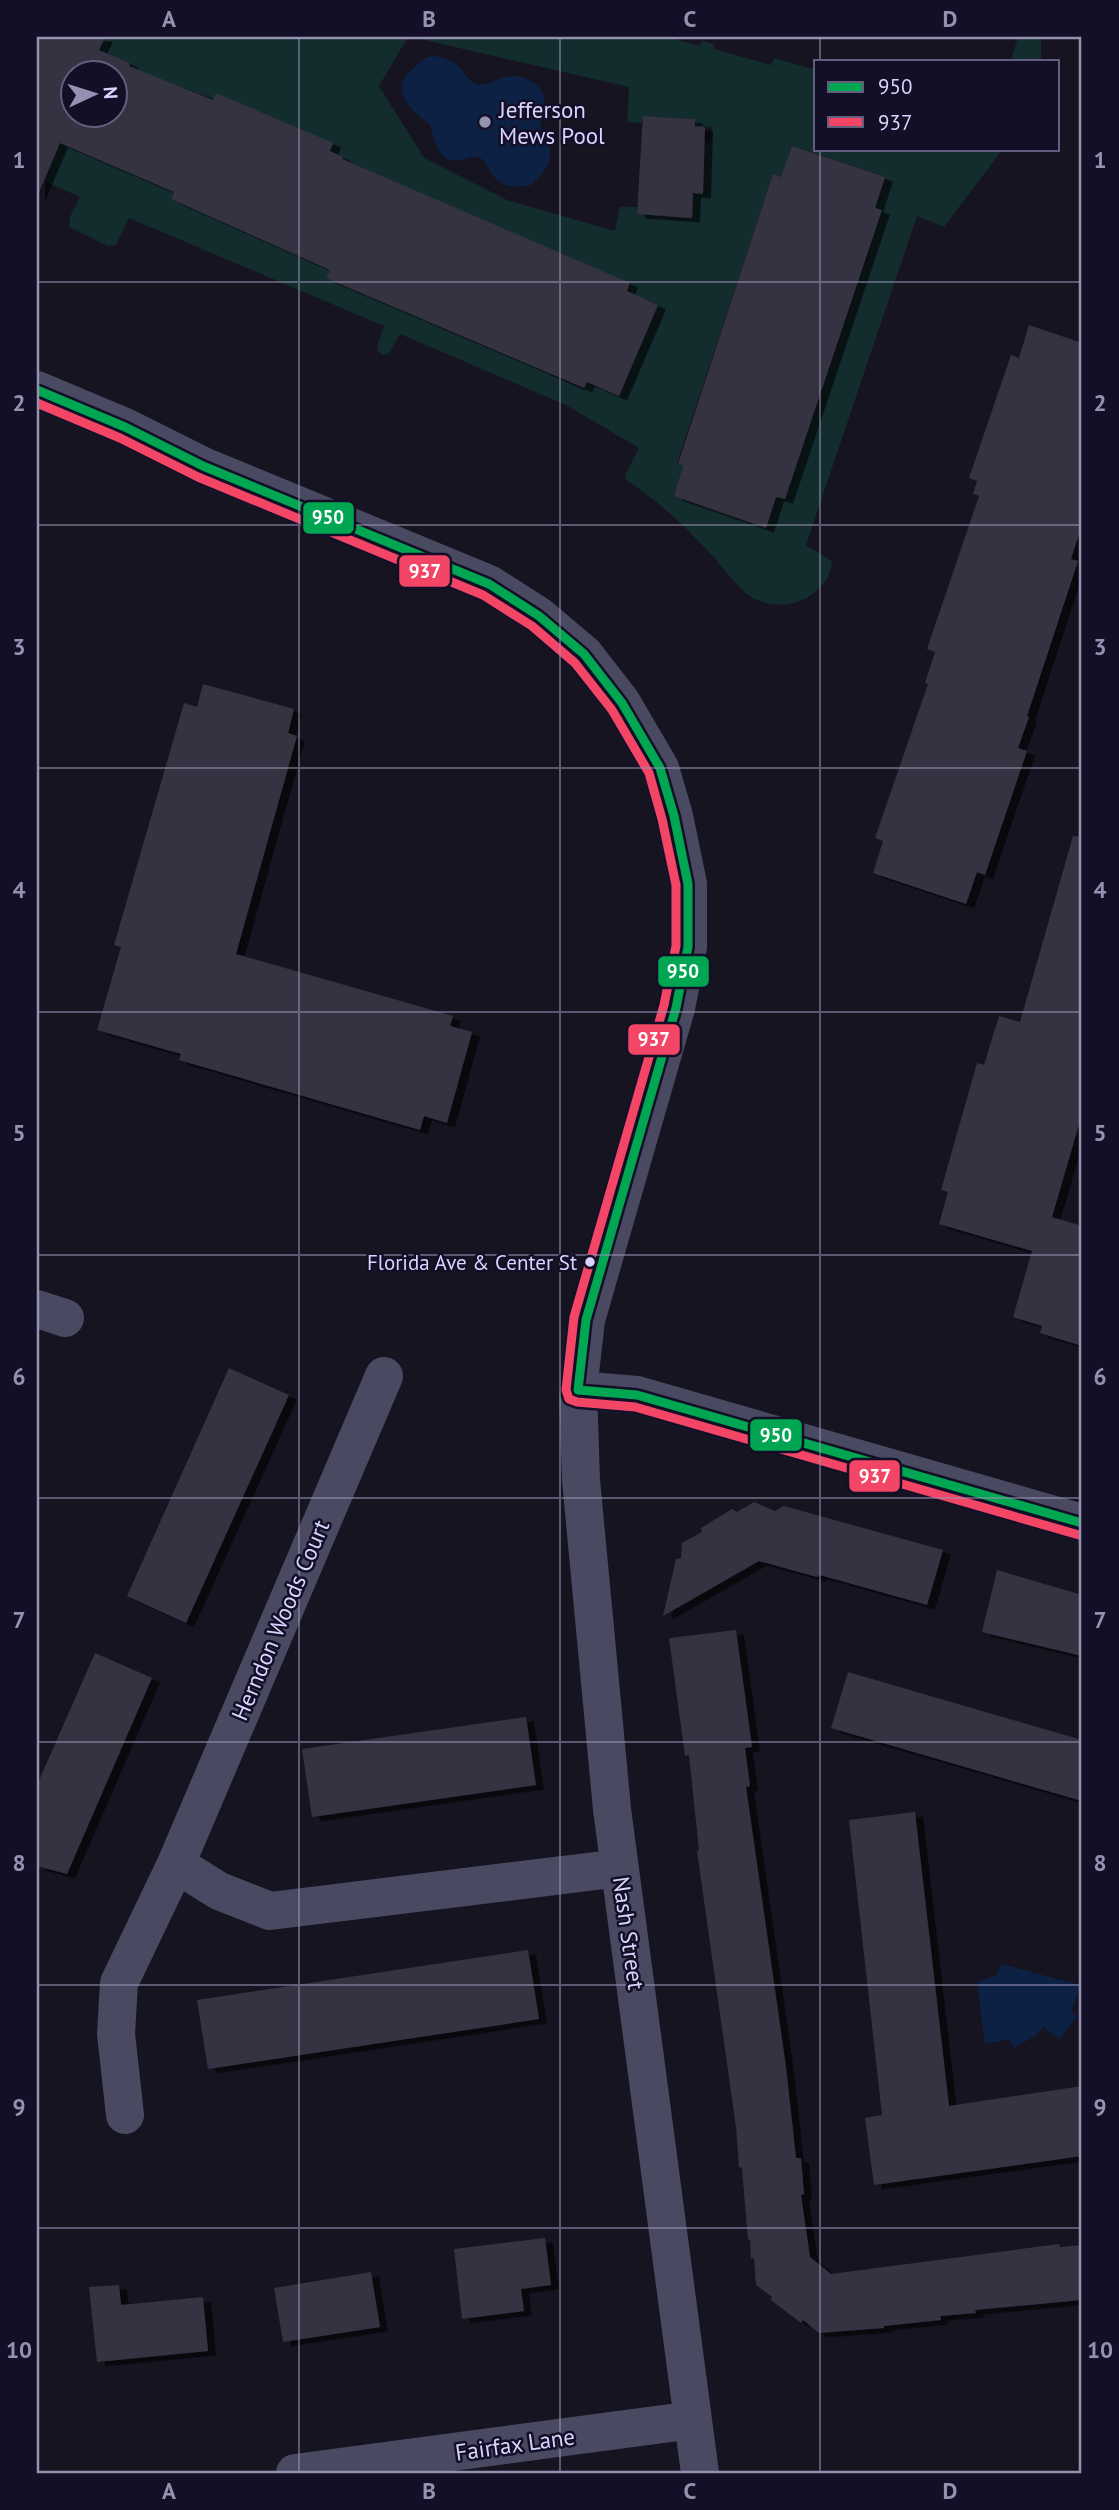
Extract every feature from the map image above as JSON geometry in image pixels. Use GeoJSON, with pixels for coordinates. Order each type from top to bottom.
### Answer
{"type":"FeatureCollection","features":[{"type":"Feature","properties":{"kind":"street","name":"Nash Street"},"geometry":{"type":"LineString","coordinates":[[37,390],[125,427],[203,467],[489,584],[539,616],[584,654],[622,703],[660,768],[674,816],[688,884],[688,947],[676,1008],[586,1320],[578,1390],[581,1480],[612,1809],[701,2473]]}},
{"type":"Feature","properties":{"kind":"street","name":"Herndon Woods Court"},"geometry":{"type":"LineString","coordinates":[[125,2115],[116,2034],[119,1983],[176,1864],[384,1376]]}},
{"type":"Feature","properties":{"kind":"street"},"geometry":{"type":"LineString","coordinates":[[578,1390],[636,1395],[1082,1523]]}},
{"type":"Feature","properties":{"kind":"street"},"geometry":{"type":"LineString","coordinates":[[176,1864],[219,1891],[270,1911],[620,1868]]}},
{"type":"Feature","properties":{"kind":"street","name":"Fairfax Lane"},"geometry":{"type":"LineString","coordinates":[[295,2473],[693,2420]]}},
{"type":"Feature","properties":{"kind":"green space"},"geometry":{"type":"Polygon","coordinates":[[[88,37],[408,37],[379,86],[424,158],[507,200],[615,231],[620,207],[637,207],[638,214],[692,217],[693,193],[703,193],[705,142],[711,143],[712,127],[695,126],[694,119],[643,116],[642,123],[627,122],[629,87],[411,37],[668,37],[700,46],[702,41],[714,44],[714,49],[771,65],[774,58],[814,69],[814,150],[1002,150],[944,227],[917,216],[806,545],[832,561],[830,572],[822,585],[803,600],[774,604],[760,601],[747,593],[679,522],[626,480],[625,475],[639,448],[566,405],[400,334],[389,354],[383,355],[377,346],[384,326],[129,218],[116,245],[108,246],[69,227],[70,217],[80,197],[37,178],[37,141],[57,150],[60,143],[91,156],[102,130],[130,130],[130,60],[123,60],[99,50],[102,43],[88,37]],[[184,88],[144,179],[174,192],[171,199],[224,222],[304,248],[300,257],[330,270],[327,278],[519,361],[523,353],[531,365],[583,390],[587,382],[619,396],[658,305],[627,291],[630,284],[339,167],[343,157],[330,151],[333,143],[184,88]],[[792,146],[781,177],[773,175],[677,463],[683,465],[674,496],[766,527],[776,497],[785,499],[882,211],[875,208],[885,177],[792,146]]]}},
{"type":"Feature","properties":{"kind":"green space"},"geometry":{"type":"Polygon","coordinates":[[[1018,37],[1041,37],[1041,60],[1011,60],[1018,37]]]}},
{"type":"Feature","properties":{"kind":"water","name":"Jefferson Mews Pool"},"geometry":{"type":"Polygon","coordinates":[[[436,56],[456,64],[469,79],[480,85],[513,76],[531,81],[541,90],[545,101],[541,129],[550,155],[544,171],[532,185],[503,184],[479,157],[453,160],[438,150],[430,124],[413,111],[402,92],[404,78],[424,59],[436,56]]]}},
{"type":"Feature","properties":{"kind":"water"},"geometry":{"type":"Polygon","coordinates":[[[1001,1964],[1081,1985],[1071,2011],[1077,2017],[1060,2039],[1044,2027],[1035,2036],[1014,2048],[1009,2039],[985,2044],[977,1982],[997,1975],[1001,1964]]]}},
{"type":"Feature","properties":{"kind":"building"},"geometry":{"type":"Polygon","coordinates":[[[37,37],[105,37],[99,50],[123,60],[60,60],[60,130],[130,130],[130,66],[213,100],[216,93],[333,143],[330,151],[343,157],[342,159],[630,283],[627,291],[658,305],[619,396],[587,382],[584,388],[326,278],[330,270],[171,199],[174,192],[60,143],[37,197],[37,37]]]}},
{"type":"Feature","properties":{"kind":"building"},"geometry":{"type":"Polygon","coordinates":[[[643,116],[695,119],[695,126],[705,127],[703,194],[693,193],[692,218],[637,214],[643,116]]]}},
{"type":"Feature","properties":{"kind":"building"},"geometry":{"type":"Polygon","coordinates":[[[792,146],[885,177],[875,208],[882,210],[785,499],[776,497],[766,528],[674,496],[683,465],[678,464],[773,174],[781,177],[792,146]]]}},
{"type":"Feature","properties":{"kind":"building"},"geometry":{"type":"Polygon","coordinates":[[[1029,325],[1082,343],[1082,525],[1071,559],[1078,561],[1018,748],[1027,751],[985,875],[977,872],[966,904],[873,873],[883,841],[875,838],[928,684],[925,683],[935,652],[927,649],[979,496],[973,494],[977,481],[969,478],[1011,355],[1019,358],[1029,325]]]}},
{"type":"Feature","properties":{"kind":"building"},"geometry":{"type":"Polygon","coordinates":[[[203,684],[294,709],[288,733],[297,736],[236,954],[453,1016],[450,1026],[472,1032],[447,1123],[424,1116],[420,1130],[179,1060],[181,1054],[97,1030],[121,947],[114,945],[184,703],[197,707],[203,684]]]}},
{"type":"Feature","properties":{"kind":"building"},"geometry":{"type":"Polygon","coordinates":[[[1073,836],[1082,837],[1082,1114],[1052,1217],[1082,1226],[1082,1346],[1040,1333],[1042,1326],[1013,1317],[1032,1251],[939,1224],[948,1192],[941,1190],[977,1063],[984,1065],[999,1016],[1020,1022],[1073,836]]]}},
{"type":"Feature","properties":{"kind":"building"},"geometry":{"type":"Polygon","coordinates":[[[229,1368],[289,1395],[186,1623],[127,1596],[229,1368]]]}},
{"type":"Feature","properties":{"kind":"building"},"geometry":{"type":"Polygon","coordinates":[[[754,1502],[775,1511],[784,1506],[943,1550],[927,1605],[759,1561],[663,1616],[676,1559],[681,1558],[682,1543],[702,1532],[701,1528],[732,1509],[737,1512],[754,1502]]]}},
{"type":"Feature","properties":{"kind":"building"},"geometry":{"type":"Polygon","coordinates":[[[997,1570],[1082,1595],[1082,1656],[982,1632],[997,1570]]]}},
{"type":"Feature","properties":{"kind":"building"},"geometry":{"type":"Polygon","coordinates":[[[736,1630],[752,1747],[745,1748],[750,1786],[746,1787],[786,2067],[796,2158],[801,2158],[804,2194],[801,2195],[810,2257],[831,2274],[1059,2244],[1060,2247],[1082,2245],[1082,2300],[975,2310],[976,2313],[940,2316],[941,2320],[819,2333],[803,2320],[801,2323],[756,2285],[697,1851],[689,1755],[685,1756],[669,1638],[736,1630]]]}},
{"type":"Feature","properties":{"kind":"building"},"geometry":{"type":"Polygon","coordinates":[[[95,1653],[152,1678],[67,1874],[37,1866],[37,1785],[95,1653]]]}},
{"type":"Feature","properties":{"kind":"building"},"geometry":{"type":"Polygon","coordinates":[[[848,1672],[1082,1740],[1082,1801],[831,1728],[848,1672]]]}},
{"type":"Feature","properties":{"kind":"building"},"geometry":{"type":"Polygon","coordinates":[[[526,1717],[536,1785],[312,1817],[302,1749],[526,1717]]]}},
{"type":"Feature","properties":{"kind":"building"},"geometry":{"type":"Polygon","coordinates":[[[915,1812],[949,2106],[1082,2086],[1082,2156],[874,2185],[865,2118],[882,2115],[849,1820],[915,1812]]]}},
{"type":"Feature","properties":{"kind":"building"},"geometry":{"type":"Polygon","coordinates":[[[528,1950],[539,2019],[208,2069],[197,2000],[528,1950]]]}},
{"type":"Feature","properties":{"kind":"building"},"geometry":{"type":"Polygon","coordinates":[[[545,2238],[551,2285],[521,2289],[524,2311],[462,2319],[454,2249],[545,2238]]]}},
{"type":"Feature","properties":{"kind":"building"},"geometry":{"type":"Polygon","coordinates":[[[371,2272],[380,2327],[283,2342],[274,2288],[371,2272]]]}},
{"type":"Feature","properties":{"kind":"building"},"geometry":{"type":"Polygon","coordinates":[[[119,2285],[121,2305],[203,2297],[208,2351],[97,2362],[89,2287],[119,2285]]]}},
{"type":"Feature","properties":{"kind":"transit line","name":"950"},"geometry":{"type":"LineString","coordinates":[[37,390],[125,427],[203,466],[489,584],[539,616],[584,654],[622,703],[660,768],[674,816],[688,884],[688,947],[676,1008],[586,1320],[578,1390],[637,1395],[1082,1523]]}},
{"type":"Feature","properties":{"kind":"transit line","name":"937"},"geometry":{"type":"LineString","coordinates":[[37,403],[120,438],[198,477],[483,595],[532,626],[575,663],[612,710],[649,773],[676,885],[676,946],[664,1005],[574,1317],[566,1390],[569,1399],[635,1407],[1079,1535]]}},
{"type":"Feature","properties":{"kind":"place","name":"Jefferson Mews Pool"},"geometry":{"type":"Point","coordinates":[485,122]}},
{"type":"Feature","properties":{"kind":"place","name":"Florida Ave & Center St"},"geometry":{"type":"Point","coordinates":[590,1262]}}]}
